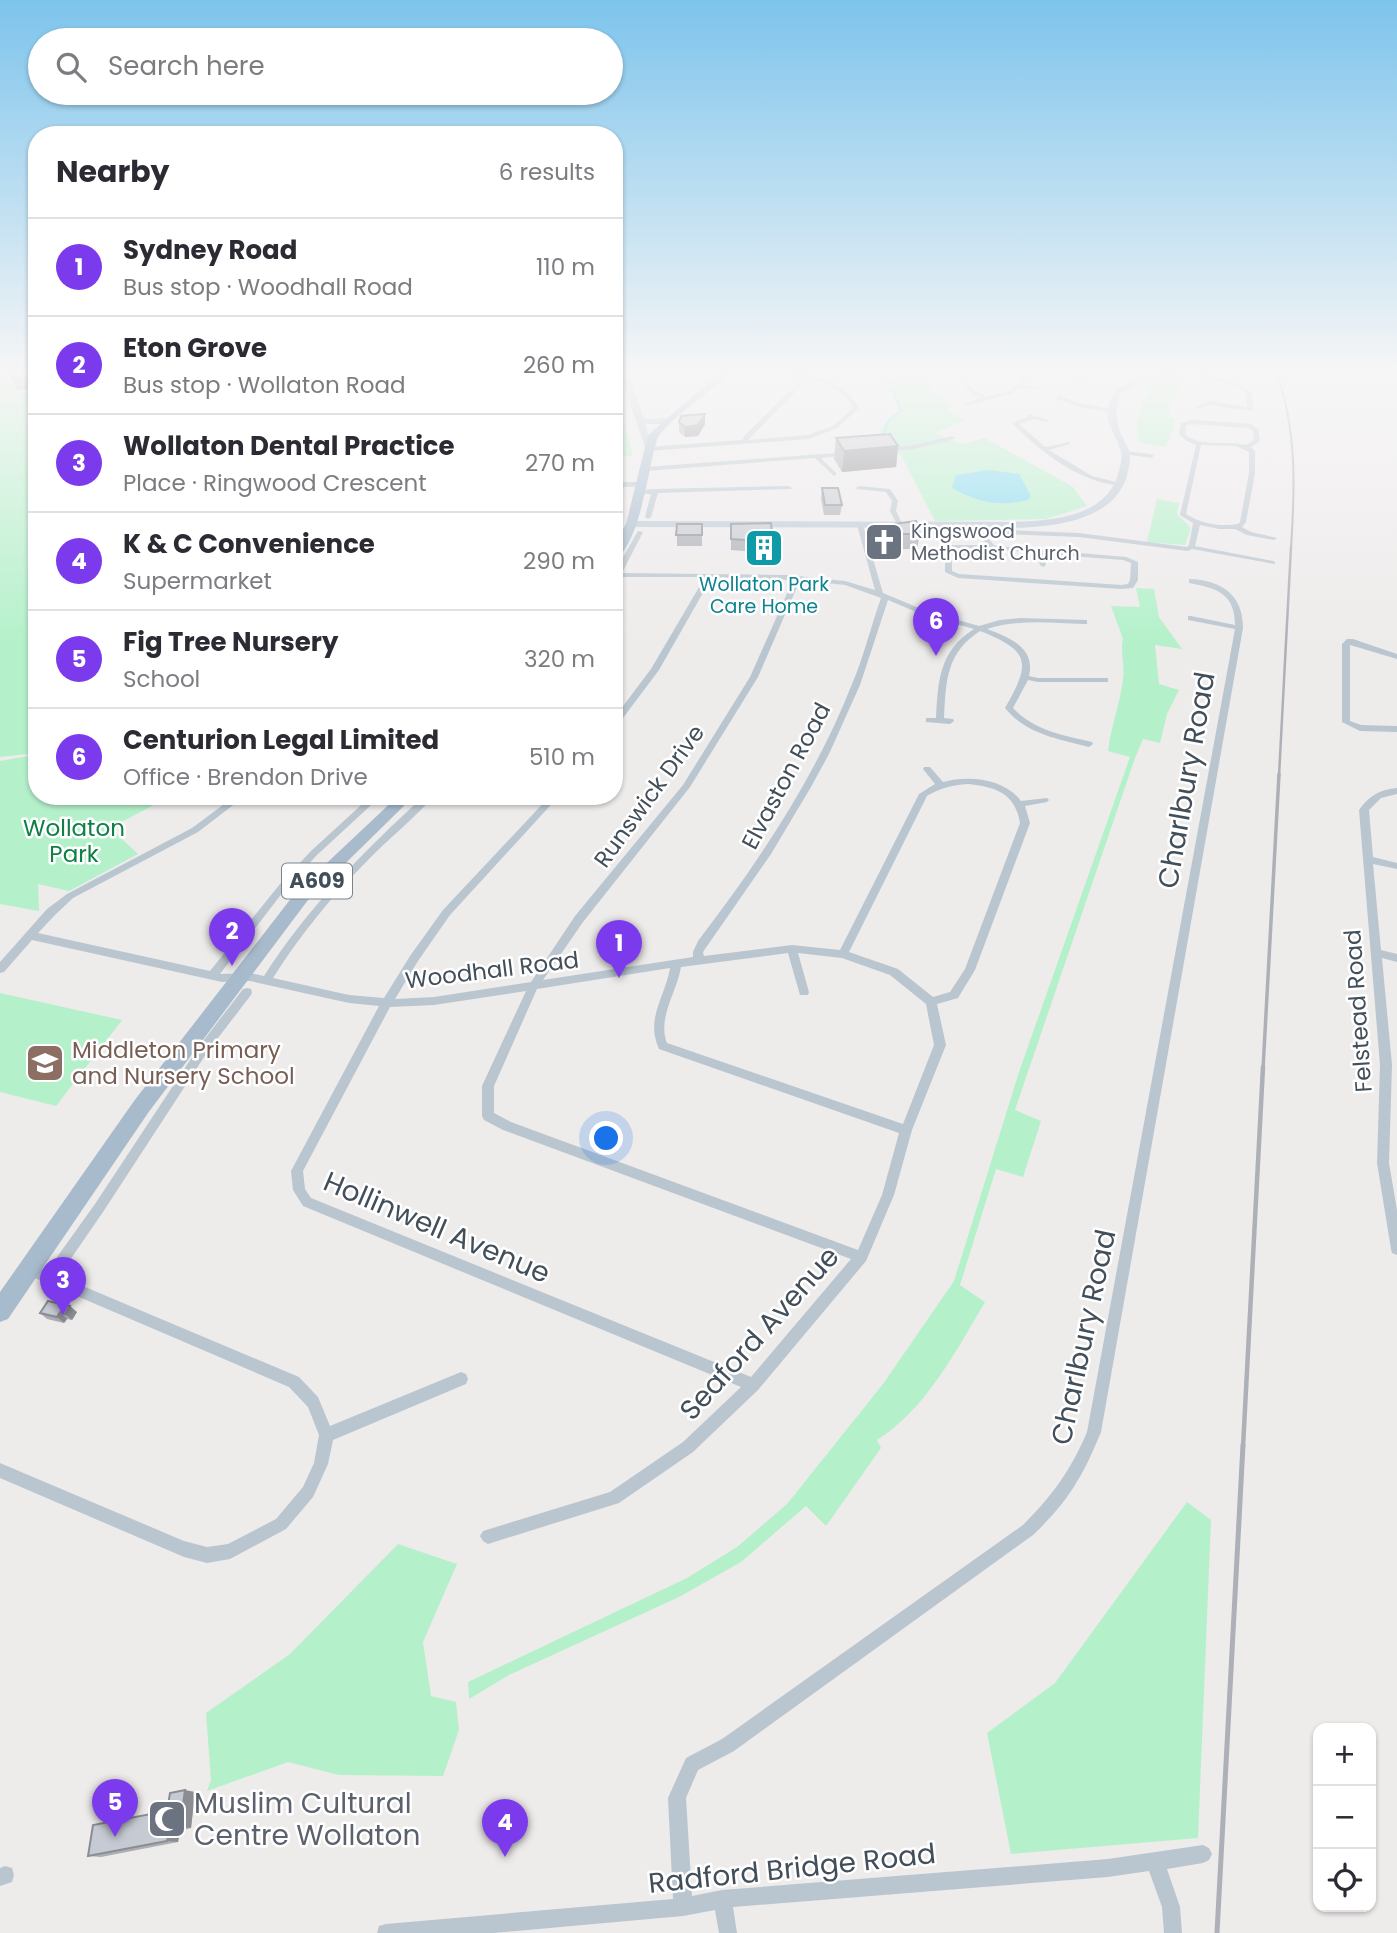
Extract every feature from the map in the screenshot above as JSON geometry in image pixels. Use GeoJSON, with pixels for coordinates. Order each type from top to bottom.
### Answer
{"type":"FeatureCollection","features":[{"type":"Feature","properties":{"kind":"main road"},"geometry":{"type":"LineString","coordinates":[[623,545],[636,528],[647,461]]}},
{"type":"Feature","properties":{"kind":"main road","name":"A609"},"geometry":{"type":"LineString","coordinates":[[0,1311],[141,1107],[243,985],[309,889],[398,805]]}},
{"type":"Feature","properties":{"kind":"street"},"geometry":{"type":"LineString","coordinates":[[646,469],[757,461]]}},
{"type":"Feature","properties":{"kind":"street"},"geometry":{"type":"LineString","coordinates":[[820,461],[830,473]]}},
{"type":"Feature","properties":{"kind":"street"},"geometry":{"type":"LineString","coordinates":[[1065,461],[1095,480],[1118,484]]}},
{"type":"Feature","properties":{"kind":"street"},"geometry":{"type":"LineString","coordinates":[[623,560],[636,528],[1051,522],[1103,504],[1115,492],[1124,461]]}},
{"type":"Feature","properties":{"kind":"street"},"geometry":{"type":"LineString","coordinates":[[1195,461],[1183,512],[1185,517],[1197,522],[1237,527],[1249,534],[1274,538]]}},
{"type":"Feature","properties":{"kind":"street"},"geometry":{"type":"LineString","coordinates":[[1237,527],[1243,522],[1253,461]]}},
{"type":"Feature","properties":{"kind":"street"},"geometry":{"type":"LineString","coordinates":[[623,485],[655,491],[789,488]]}},
{"type":"Feature","properties":{"kind":"street"},"geometry":{"type":"LineString","coordinates":[[888,491],[895,486]]}},
{"type":"Feature","properties":{"kind":"street"},"geometry":{"type":"LineString","coordinates":[[859,488],[876,487],[888,491],[895,501],[895,518],[900,525]]}},
{"type":"Feature","properties":{"kind":"street"},"geometry":{"type":"LineString","coordinates":[[648,517],[655,491]]}},
{"type":"Feature","properties":{"kind":"street"},"geometry":{"type":"LineString","coordinates":[[1191,547],[1197,522]]}},
{"type":"Feature","properties":{"kind":"street"},"geometry":{"type":"LineString","coordinates":[[860,525],[882,597]]}},
{"type":"Feature","properties":{"kind":"street"},"geometry":{"type":"LineString","coordinates":[[968,525],[992,547]]}},
{"type":"Feature","properties":{"kind":"street"},"geometry":{"type":"LineString","coordinates":[[984,537],[1003,532],[1079,535],[1191,547],[1273,563]]}},
{"type":"Feature","properties":{"kind":"street"},"geometry":{"type":"LineString","coordinates":[[950,547],[992,547],[1099,554],[1131,559],[1136,566],[1134,580],[1126,587],[958,576],[948,569],[950,547]]}},
{"type":"Feature","properties":{"kind":"street"},"geometry":{"type":"LineString","coordinates":[[1039,551],[1043,565]]}},
{"type":"Feature","properties":{"kind":"street"},"geometry":{"type":"LineString","coordinates":[[623,712],[655,670],[709,576]]}},
{"type":"Feature","properties":{"kind":"street"},"geometry":{"type":"LineString","coordinates":[[623,577],[709,576],[846,583],[976,629],[1008,641],[1026,658],[1025,677],[1009,708],[1021,721],[1039,731],[1089,744]]}},
{"type":"Feature","properties":{"kind":"street","name":"Runswick Drive"},"geometry":{"type":"LineString","coordinates":[[796,579],[754,677],[685,787],[579,919],[533,987],[488,1086],[488,1116],[506,1126],[861,1257]]}},
{"type":"Feature","properties":{"kind":"street","name":"Charlbury Road"},"geometry":{"type":"LineString","coordinates":[[683,1908],[677,1798],[692,1764],[728,1745],[1028,1530],[1060,1499],[1081,1466],[1094,1432],[1239,628],[1239,612],[1232,596],[1222,590],[1192,581]]}},
{"type":"Feature","properties":{"kind":"street","name":"Elvaston Road"},"geometry":{"type":"LineString","coordinates":[[699,960],[698,952],[702,944],[753,877],[807,787],[856,685],[882,597]]}},
{"type":"Feature","properties":{"kind":"street"},"geometry":{"type":"LineString","coordinates":[[1191,618],[1239,628]]}},
{"type":"Feature","properties":{"kind":"street"},"geometry":{"type":"LineString","coordinates":[[929,720],[945,720],[943,677],[951,655],[962,639],[976,629],[1002,621],[1085,622]]}},
{"type":"Feature","properties":{"kind":"street"},"geometry":{"type":"LineString","coordinates":[[1397,657],[1358,642],[1350,641],[1346,644],[1346,722],[1360,728],[1397,729]]}},
{"type":"Feature","properties":{"kind":"street"},"geometry":{"type":"LineString","coordinates":[[1025,677],[1038,680],[1105,681]]}},
{"type":"Feature","properties":{"kind":"street"},"geometry":{"type":"LineString","coordinates":[[927,769],[939,783]]}},
{"type":"Feature","properties":{"kind":"street"},"geometry":{"type":"LineString","coordinates":[[843,954],[920,797],[939,783],[960,780],[983,782],[1008,794],[1024,811],[1025,823],[970,970],[954,995],[931,1002]]}},
{"type":"Feature","properties":{"kind":"street","name":"Felstead Road"},"geometry":{"type":"LineString","coordinates":[[1397,791],[1388,791],[1373,797],[1364,810],[1376,954],[1391,1066],[1383,1163],[1397,1249]]}},
{"type":"Feature","properties":{"kind":"street"},"geometry":{"type":"LineString","coordinates":[[1018,804],[1044,800]]}},
{"type":"Feature","properties":{"kind":"street"},"geometry":{"type":"LineString","coordinates":[[0,969],[51,912],[70,896],[195,830],[229,805]]}},
{"type":"Feature","properties":{"kind":"street"},"geometry":{"type":"LineString","coordinates":[[212,976],[283,886],[314,853],[367,805]]}},
{"type":"Feature","properties":{"kind":"street"},"geometry":{"type":"LineString","coordinates":[[266,981],[291,942],[327,898],[383,839],[420,805]]}},
{"type":"Feature","properties":{"kind":"street","name":"Hollinwell Avenue"},"geometry":{"type":"LineString","coordinates":[[546,805],[474,881],[434,929],[388,1003],[297,1171],[299,1190],[307,1202],[753,1385]]}},
{"type":"Feature","properties":{"kind":"street"},"geometry":{"type":"LineString","coordinates":[[1368,859],[1397,866]]}},
{"type":"Feature","properties":{"kind":"street","name":"Woodhall Road"},"geometry":{"type":"LineString","coordinates":[[32,936],[243,985],[250,977],[349,999],[388,1003],[475,997],[699,960],[792,949],[843,954],[894,972],[931,1002]]}},
{"type":"Feature","properties":{"kind":"street"},"geometry":{"type":"LineString","coordinates":[[792,949],[804,992]]}},
{"type":"Feature","properties":{"kind":"street"},"geometry":{"type":"LineString","coordinates":[[1376,954],[1397,958]]}},
{"type":"Feature","properties":{"kind":"street"},"geometry":{"type":"LineString","coordinates":[[676,965],[675,978],[657,1026],[657,1036],[663,1046],[906,1130]]}},
{"type":"Feature","properties":{"kind":"street"},"geometry":{"type":"LineString","coordinates":[[50,1278],[99,1208],[243,985]]}},
{"type":"Feature","properties":{"kind":"street","name":"Seaford Avenue"},"geometry":{"type":"LineString","coordinates":[[488,1536],[614,1498],[688,1447],[753,1385],[861,1257],[888,1195],[906,1130],[940,1045],[931,1002]]}},
{"type":"Feature","properties":{"kind":"street"},"geometry":{"type":"LineString","coordinates":[[1383,1163],[1397,1167]]}},
{"type":"Feature","properties":{"kind":"street"},"geometry":{"type":"LineString","coordinates":[[0,1470],[184,1549],[206,1555],[230,1551],[281,1524],[308,1492],[321,1464],[326,1435],[313,1402],[294,1382],[28,1269]]}},
{"type":"Feature","properties":{"kind":"street"},"geometry":{"type":"LineString","coordinates":[[326,1435],[461,1379]]}},
{"type":"Feature","properties":{"kind":"street","name":"Radford Bridge Road"},"geometry":{"type":"LineString","coordinates":[[386,1933],[683,1908],[722,1899],[1108,1868],[1203,1854]]}},
{"type":"Feature","properties":{"kind":"street"},"geometry":{"type":"LineString","coordinates":[[1155,1861],[1171,1907],[1172,1933]]}},
{"type":"Feature","properties":{"kind":"street"},"geometry":{"type":"LineString","coordinates":[[722,1899],[728,1933]]}},
{"type":"Feature","properties":{"kind":"green space","name":"Wollaton Park"},"geometry":{"type":"Polygon","coordinates":[[[0,461],[28,461],[28,754],[0,757],[0,461]]]}},
{"type":"Feature","properties":{"kind":"green space"},"geometry":{"type":"Polygon","coordinates":[[[904,461],[1027,461],[1073,487],[1087,506],[1046,519],[935,521],[904,461]]]}},
{"type":"Feature","properties":{"kind":"green space"},"geometry":{"type":"Polygon","coordinates":[[[1157,499],[1179,503],[1177,514],[1191,528],[1185,545],[1147,542],[1157,499]]]}},
{"type":"Feature","properties":{"kind":"green space"},"geometry":{"type":"Polygon","coordinates":[[[1136,588],[1154,589],[1159,617],[1182,649],[1155,645],[1159,684],[1179,690],[1167,714],[1160,743],[1143,739],[1135,758],[1015,1110],[1041,1121],[1023,1177],[996,1169],[960,1285],[985,1302],[963,1340],[925,1396],[895,1427],[877,1440],[881,1448],[826,1526],[806,1506],[741,1562],[679,1597],[509,1675],[469,1699],[468,1682],[687,1578],[737,1547],[787,1504],[883,1384],[954,1281],[1019,1072],[1130,757],[1108,751],[1123,674],[1123,639],[1111,606],[1140,607],[1136,588]]]}},
{"type":"Feature","properties":{"kind":"green space","name":"Wollaton Park"},"geometry":{"type":"Polygon","coordinates":[[[28,756],[28,805],[154,805],[110,828],[138,854],[69,891],[38,884],[39,911],[0,904],[0,761],[28,756]]]}},
{"type":"Feature","properties":{"kind":"green space","name":"Middleton Primary and Nursery School"},"geometry":{"type":"Polygon","coordinates":[[[0,993],[122,1020],[56,1106],[0,1092],[0,993]]]}},
{"type":"Feature","properties":{"kind":"green space"},"geometry":{"type":"Polygon","coordinates":[[[1187,1502],[1211,1520],[1198,1838],[1011,1854],[987,1733],[1055,1683],[1187,1502]]]}},
{"type":"Feature","properties":{"kind":"green space"},"geometry":{"type":"Polygon","coordinates":[[[398,1544],[457,1564],[423,1642],[431,1696],[456,1702],[459,1730],[443,1776],[339,1775],[288,1762],[207,1791],[211,1780],[206,1713],[290,1654],[398,1544]]]}},
{"type":"Feature","properties":{"kind":"water"},"geometry":{"type":"Polygon","coordinates":[[[989,470],[1019,474],[1031,496],[1028,500],[998,503],[979,500],[952,488],[956,475],[989,470]]]}},
{"type":"Feature","properties":{"kind":"building"},"geometry":{"type":"Polygon","coordinates":[[[822,488],[838,488],[842,505],[825,505],[822,488]]]}},
{"type":"Feature","properties":{"kind":"building"},"geometry":{"type":"Polygon","coordinates":[[[916,521],[920,534],[896,534],[893,524],[916,521]]]}},
{"type":"Feature","properties":{"kind":"building"},"geometry":{"type":"Polygon","coordinates":[[[771,523],[773,542],[731,539],[731,524],[771,523]]]}},
{"type":"Feature","properties":{"kind":"building"},"geometry":{"type":"Polygon","coordinates":[[[677,524],[702,524],[702,535],[676,535],[677,524]]]}},
{"type":"Feature","properties":{"kind":"building"},"geometry":{"type":"Polygon","coordinates":[[[48,1301],[70,1306],[65,1314],[60,1312],[57,1317],[40,1313],[48,1301]]]}},
{"type":"Feature","properties":{"kind":"building","name":"Muslim Cultural Centre Wollaton"},"geometry":{"type":"Polygon","coordinates":[[[185,1790],[180,1827],[169,1830],[167,1841],[88,1856],[93,1825],[167,1811],[170,1793],[185,1790]]]}},
{"type":"Feature","properties":{"kind":"railway"},"geometry":{"type":"LineString","coordinates":[[1291,548],[1293,461]]}},
{"type":"Feature","properties":{"kind":"railway"},"geometry":{"type":"LineString","coordinates":[[1279,776],[1291,547]]}},
{"type":"Feature","properties":{"kind":"railway"},"geometry":{"type":"LineString","coordinates":[[1263,1069],[1279,774]]}},
{"type":"Feature","properties":{"kind":"railway"},"geometry":{"type":"LineString","coordinates":[[1243,1447],[1263,1067]]}},
{"type":"Feature","properties":{"kind":"railway"},"geometry":{"type":"LineString","coordinates":[[1217,1933],[1243,1445]]}},
{"type":"Feature","properties":{"kind":"place","name":"Kingswood Methodist Church"},"geometry":{"type":"Point","coordinates":[884,542]}},
{"type":"Feature","properties":{"kind":"place","name":"Wollaton Park Care Home"},"geometry":{"type":"Point","coordinates":[764,548]}},
{"type":"Feature","properties":{"kind":"place","name":"Centurion Legal Limited"},"geometry":{"type":"Point","coordinates":[936,656]}},
{"type":"Feature","properties":{"kind":"place","name":"Eton Grove"},"geometry":{"type":"Point","coordinates":[232,966]}},
{"type":"Feature","properties":{"kind":"place","name":"Sydney Road"},"geometry":{"type":"Point","coordinates":[619,978]}},
{"type":"Feature","properties":{"kind":"place","name":"Middleton Primary and Nursery School"},"geometry":{"type":"Point","coordinates":[45,1063]}},
{"type":"Feature","properties":{"kind":"place","name":"Wollaton Dental Practice"},"geometry":{"type":"Point","coordinates":[63,1315]}},
{"type":"Feature","properties":{"kind":"place","name":"Muslim Cultural Centre Wollaton"},"geometry":{"type":"Point","coordinates":[167,1819]}},
{"type":"Feature","properties":{"kind":"place","name":"Fig Tree Nursery"},"geometry":{"type":"Point","coordinates":[115,1837]}},
{"type":"Feature","properties":{"kind":"place","name":"K & C Convenience"},"geometry":{"type":"Point","coordinates":[505,1857]}}]}
